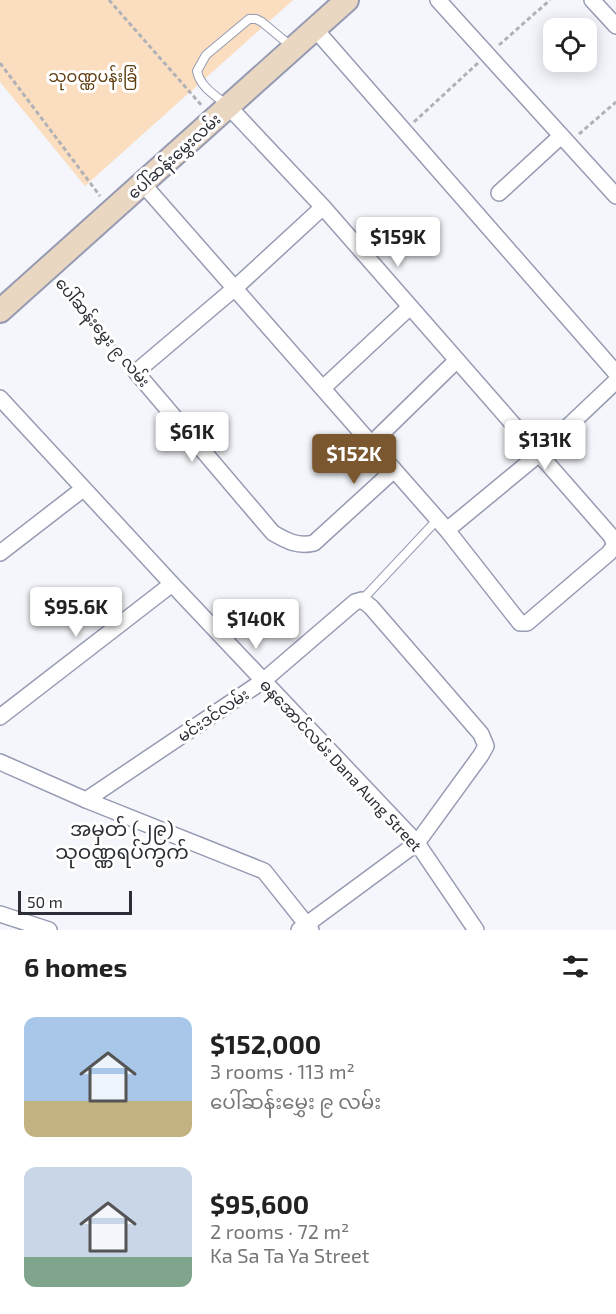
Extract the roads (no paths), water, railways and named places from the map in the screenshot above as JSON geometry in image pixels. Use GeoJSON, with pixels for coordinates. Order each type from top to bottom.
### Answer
{"type":"FeatureCollection","features":[{"type":"Feature","properties":{"kind":"main road","name":"ပေါ်ဆန်းမွှေးလမ်း"},"geometry":{"type":"LineString","coordinates":[[2,304],[50,267],[347,0]]}},
{"type":"Feature","properties":{"kind":"street"},"geometry":{"type":"LineString","coordinates":[[438,0],[616,196]]}},
{"type":"Feature","properties":{"kind":"street"},"geometry":{"type":"LineString","coordinates":[[592,0],[616,26]]}},
{"type":"Feature","properties":{"kind":"street"},"geometry":{"type":"LineString","coordinates":[[315,28],[616,373]]}},
{"type":"Feature","properties":{"kind":"street"},"geometry":{"type":"LineString","coordinates":[[143,184],[442,525],[520,623],[527,623],[609,553],[615,545],[611,536],[323,207],[221,113]]}},
{"type":"Feature","properties":{"kind":"street"},"geometry":{"type":"LineString","coordinates":[[499,194],[565,140]]}},
{"type":"Feature","properties":{"kind":"street"},"geometry":{"type":"LineString","coordinates":[[235,288],[323,207]]}},
{"type":"Feature","properties":{"kind":"street","name":"ပေါ်ဆန်းမွှေး ၉ လမ်း"},"geometry":{"type":"LineString","coordinates":[[235,288],[136,372],[273,533],[302,546],[314,543],[394,470]]}},
{"type":"Feature","properties":{"kind":"street"},"geometry":{"type":"LineString","coordinates":[[323,388],[410,307]]}},
{"type":"Feature","properties":{"kind":"street"},"geometry":{"type":"LineString","coordinates":[[371,444],[457,360]]}},
{"type":"Feature","properties":{"kind":"street"},"geometry":{"type":"LineString","coordinates":[[442,525],[539,454],[616,381]]}},
{"type":"Feature","properties":{"kind":"street","name":"ဓနအောင်လမ်း Dana Aung Street"},"geometry":{"type":"LineString","coordinates":[[0,398],[417,843],[476,930]]}},
{"type":"Feature","properties":{"kind":"street"},"geometry":{"type":"LineString","coordinates":[[0,554],[83,489]]}},
{"type":"Feature","properties":{"kind":"street"},"geometry":{"type":"LineString","coordinates":[[0,717],[172,584]]}},
{"type":"Feature","properties":{"kind":"street"},"geometry":{"type":"LineString","coordinates":[[0,762],[86,800],[264,871],[306,928],[417,843],[486,746],[481,734],[371,607],[362,600]]}},
{"type":"Feature","properties":{"kind":"street","name":"မင်းဒင်လမ်း"},"geometry":{"type":"LineString","coordinates":[[86,800],[263,681],[355,602],[362,600]]}},
{"type":"Feature","properties":{"kind":"street"},"geometry":{"type":"LineString","coordinates":[[1,916],[49,930]]}},
{"type":"Feature","properties":{"kind":"lane"},"geometry":{"type":"LineString","coordinates":[[221,113],[198,76],[197,71],[206,55],[249,19],[262,22],[294,48]]}},
{"type":"Feature","properties":{"kind":"lane"},"geometry":{"type":"LineString","coordinates":[[362,600],[442,525]]}},
{"type":"Feature","properties":{"kind":"district","name":"အမှတ် (၂၉) သုဝဏ္ဏရပ်ကွက်"},"geometry":{"type":"Point","coordinates":[122,840]}},
{"type":"Feature","properties":{"kind":"park label","name":"သုဝဏ္ဏပန်းခြံ"},"geometry":{"type":"Point","coordinates":[93,76]}}]}
